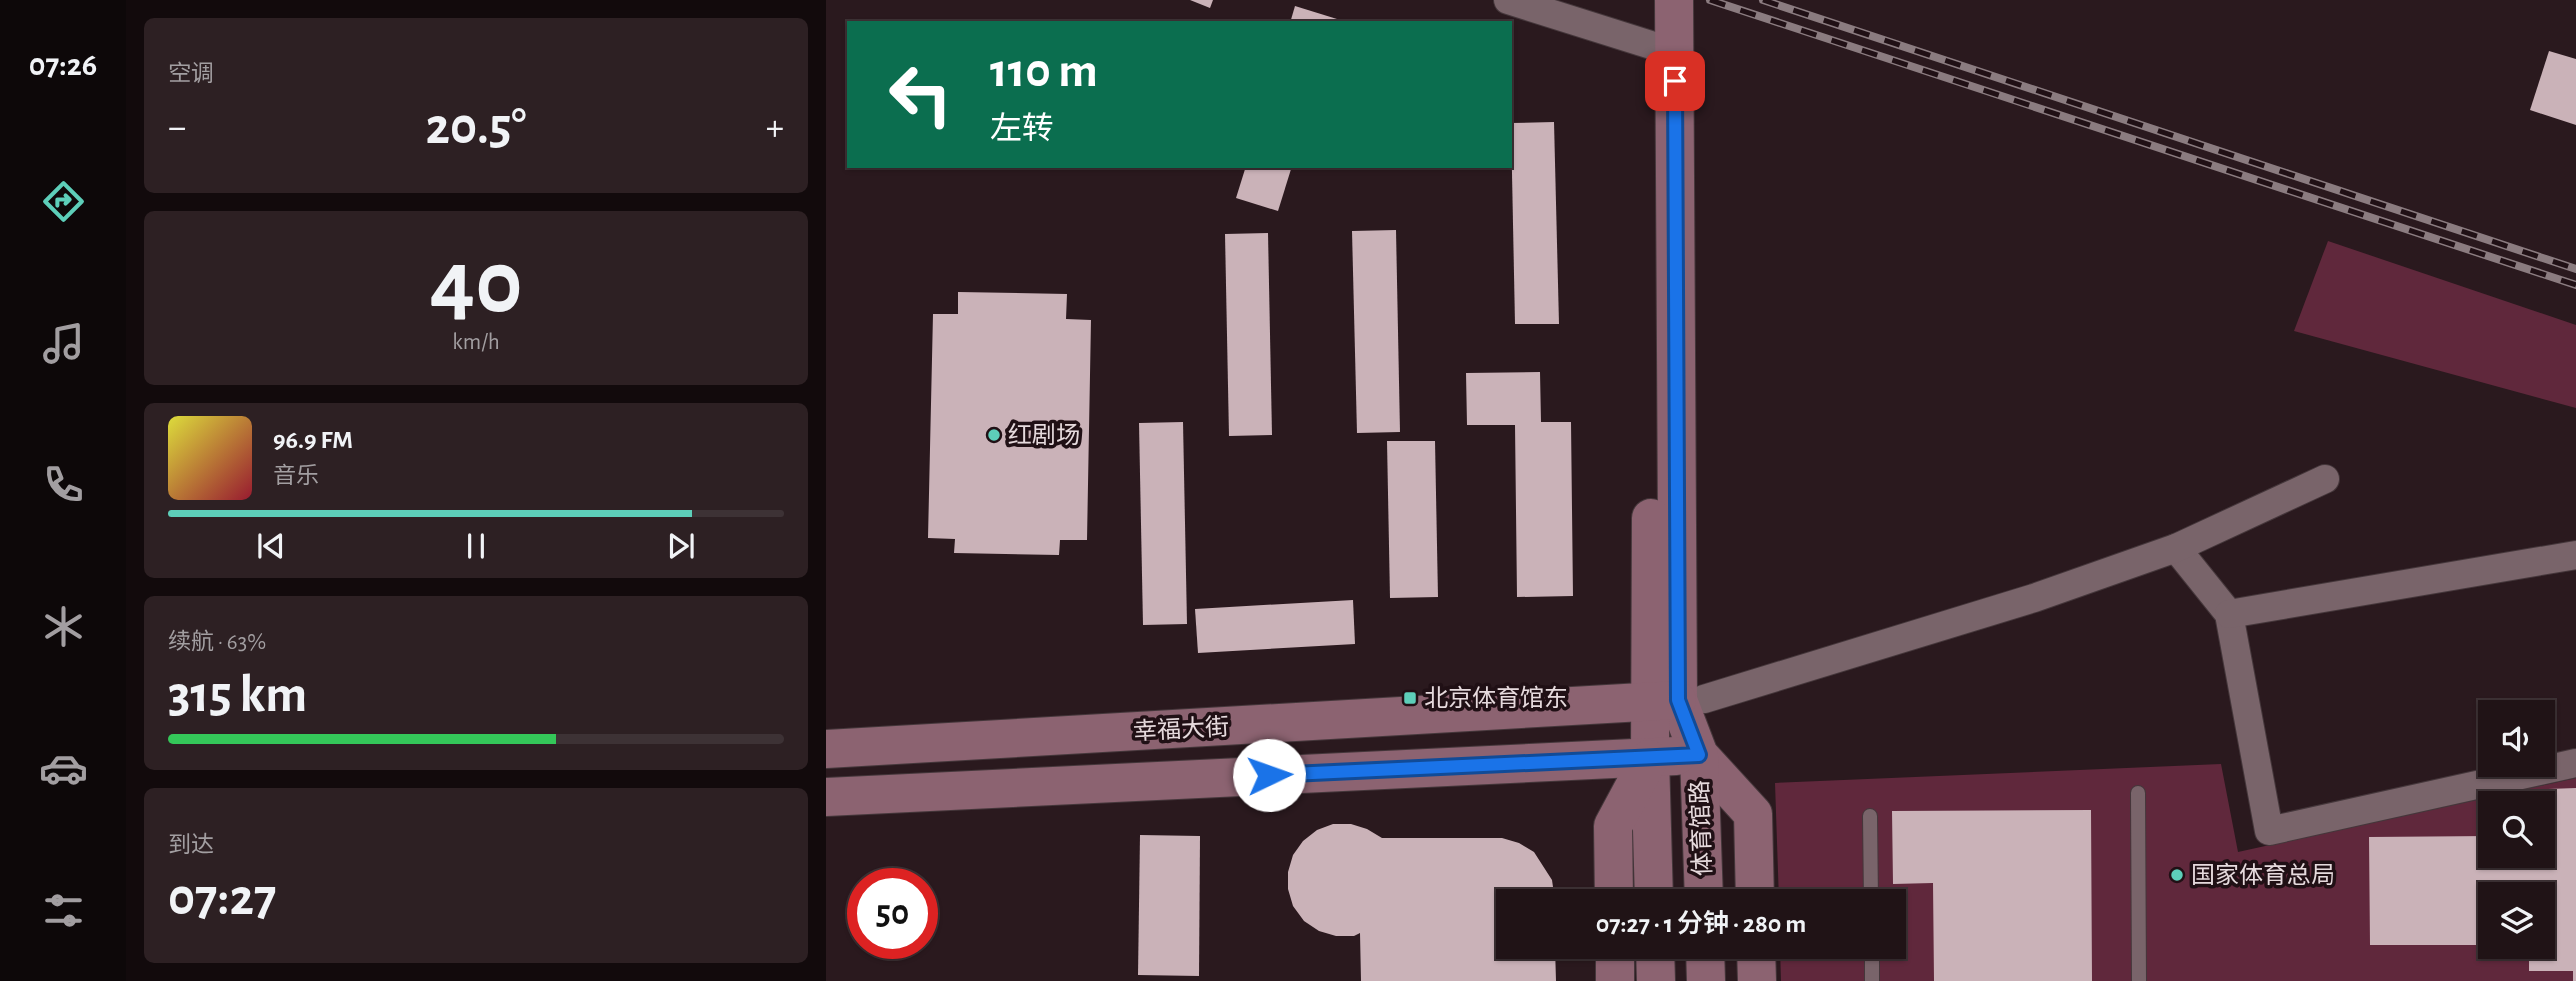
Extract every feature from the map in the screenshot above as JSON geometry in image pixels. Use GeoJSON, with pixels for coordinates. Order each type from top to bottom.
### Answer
{"type":"FeatureCollection","features":[{"type":"Feature","properties":{"kind":"main road"},"geometry":{"type":"LineString","coordinates":[[1651,0],[1678,700],[1699,755],[1753,814],[1755,889]]}},
{"type":"Feature","properties":{"kind":"main road"},"geometry":{"type":"LineString","coordinates":[[1674,0],[1678,700]]}},
{"type":"Feature","properties":{"kind":"main road","name":"幸福大街"},"geometry":{"type":"LineString","coordinates":[[826,749],[1678,700]]}},
{"type":"Feature","properties":{"kind":"main road","name":"体育馆路"},"geometry":{"type":"LineString","coordinates":[[1654,889],[1650,757],[1678,700]]}},
{"type":"Feature","properties":{"kind":"main road","name":"幸福大街"},"geometry":{"type":"LineString","coordinates":[[826,797],[1699,755]]}},
{"type":"Feature","properties":{"kind":"main road","name":"体育馆路"},"geometry":{"type":"LineString","coordinates":[[1699,755],[1704,889]]}},
{"type":"Feature","properties":{"kind":"main road"},"geometry":{"type":"LineString","coordinates":[[1614,889],[1613,826],[1650,757]]}},
{"type":"Feature","properties":{"kind":"main road"},"geometry":{"type":"LineString","coordinates":[[1615,959],[1615,981]]}},
{"type":"Feature","properties":{"kind":"main road"},"geometry":{"type":"LineString","coordinates":[[1655,959],[1656,981]]}},
{"type":"Feature","properties":{"kind":"main road"},"geometry":{"type":"LineString","coordinates":[[1705,959],[1706,981]]}},
{"type":"Feature","properties":{"kind":"main road"},"geometry":{"type":"LineString","coordinates":[[1756,959],[1756,981]]}},
{"type":"Feature","properties":{"kind":"street"},"geometry":{"type":"LineString","coordinates":[[1508,0],[1651,45]]}},
{"type":"Feature","properties":{"kind":"street"},"geometry":{"type":"LineString","coordinates":[[1678,700],[2034,598],[2176,548],[2325,478]]}},
{"type":"Feature","properties":{"kind":"street"},"geometry":{"type":"LineString","coordinates":[[2176,548],[2229,614],[2269,831],[2576,763]]}},
{"type":"Feature","properties":{"kind":"street"},"geometry":{"type":"LineString","coordinates":[[2229,614],[2576,555]]}},
{"type":"Feature","properties":{"kind":"lane"},"geometry":{"type":"LineString","coordinates":[[2138,793],[2139,981]]}},
{"type":"Feature","properties":{"kind":"lane"},"geometry":{"type":"LineString","coordinates":[[1870,816],[1871,889]]}},
{"type":"Feature","properties":{"kind":"lane"},"geometry":{"type":"LineString","coordinates":[[1872,959],[1872,981]]}},
{"type":"Feature","properties":{"kind":"shaded area"},"geometry":{"type":"Polygon","coordinates":[[[2328,241],[2576,325],[2576,408],[2294,331],[2328,241]]]}},
{"type":"Feature","properties":{"kind":"shaded area","name":"国家体育总局"},"geometry":{"type":"Polygon","coordinates":[[[2221,764],[2238,852],[2478,799],[2478,868],[2555,868],[2555,791],[2517,791],[2576,778],[2576,981],[1781,981],[1780,959],[1906,959],[1906,889],[1779,889],[1775,783],[2221,764]]]}},
{"type":"Feature","properties":{"kind":"building"},"geometry":{"type":"Polygon","coordinates":[[[1190,0],[1213,0],[1210,8],[1190,0]]]}},
{"type":"Feature","properties":{"kind":"building"},"geometry":{"type":"Polygon","coordinates":[[[1295,6],[1337,19],[1336,21],[1291,21],[1295,6]]]}},
{"type":"Feature","properties":{"kind":"building"},"geometry":{"type":"Polygon","coordinates":[[[2549,51],[2576,59],[2576,125],[2530,110],[2549,51]]]}},
{"type":"Feature","properties":{"kind":"building"},"geometry":{"type":"Polygon","coordinates":[[[1554,122],[1559,324],[1515,324],[1512,123],[1554,122]]]}},
{"type":"Feature","properties":{"kind":"building"},"geometry":{"type":"Polygon","coordinates":[[[1245,168],[1291,168],[1278,211],[1236,198],[1245,168]]]}},
{"type":"Feature","properties":{"kind":"building"},"geometry":{"type":"Polygon","coordinates":[[[1396,230],[1400,432],[1357,433],[1352,231],[1396,230]]]}},
{"type":"Feature","properties":{"kind":"building"},"geometry":{"type":"Polygon","coordinates":[[[1268,233],[1272,435],[1229,436],[1225,234],[1268,233]]]}},
{"type":"Feature","properties":{"kind":"building"},"geometry":{"type":"Polygon","coordinates":[[[958,292],[1067,294],[1066,319],[1091,320],[1087,540],[1060,540],[1059,555],[954,553],[955,539],[928,538],[933,314],[958,314],[958,292]]]}},
{"type":"Feature","properties":{"kind":"building"},"geometry":{"type":"Polygon","coordinates":[[[1540,372],[1541,422],[1571,422],[1573,596],[1517,597],[1515,425],[1467,425],[1466,373],[1540,372]]]}},
{"type":"Feature","properties":{"kind":"building"},"geometry":{"type":"Polygon","coordinates":[[[1183,422],[1187,624],[1143,625],[1139,423],[1183,422]]]}},
{"type":"Feature","properties":{"kind":"building"},"geometry":{"type":"Polygon","coordinates":[[[1387,441],[1435,441],[1438,597],[1390,598],[1387,441]]]}},
{"type":"Feature","properties":{"kind":"building"},"geometry":{"type":"Polygon","coordinates":[[[1353,600],[1355,644],[1198,653],[1195,609],[1353,600]]]}},
{"type":"Feature","properties":{"kind":"building"},"geometry":{"type":"Polygon","coordinates":[[[2576,788],[2576,981],[2573,981],[2573,971],[2529,971],[2529,959],[2555,959],[2555,882],[2478,882],[2478,945],[2370,945],[2369,837],[2478,836],[2478,868],[2555,868],[2555,791],[2548,789],[2576,788]]]}},
{"type":"Feature","properties":{"kind":"building"},"geometry":{"type":"Polygon","coordinates":[[[2091,810],[2092,981],[1934,981],[1933,883],[1893,884],[1892,811],[2091,810]]]}},
{"type":"Feature","properties":{"kind":"building"},"geometry":{"type":"Polygon","coordinates":[[[1333,824],[1351,824],[1382,838],[1502,838],[1519,843],[1534,852],[1552,880],[1553,889],[1496,889],[1496,959],[1555,959],[1556,981],[1361,981],[1360,933],[1354,936],[1336,936],[1319,931],[1304,921],[1293,906],[1288,889],[1288,872],[1293,855],[1303,841],[1317,830],[1333,824]]]}},
{"type":"Feature","properties":{"kind":"building"},"geometry":{"type":"Polygon","coordinates":[[[1140,835],[1200,836],[1199,976],[1138,975],[1140,835]]]}},
{"type":"Feature","properties":{"kind":"railway"},"geometry":{"type":"LineString","coordinates":[[1710,0],[2576,285]]}},
{"type":"Feature","properties":{"kind":"railway"},"geometry":{"type":"LineString","coordinates":[[1763,0],[2576,269]]}},
{"type":"Feature","properties":{"kind":"place","name":"红剧场"},"geometry":{"type":"Point","coordinates":[994,435]}},
{"type":"Feature","properties":{"kind":"place","name":"北京体育馆东"},"geometry":{"type":"Point","coordinates":[1410,698]}},
{"type":"Feature","properties":{"kind":"place","name":"国家体育总局"},"geometry":{"type":"Point","coordinates":[2177,875]}},
{"type":"Feature","properties":{"kind":"route"},"geometry":{"type":"LineString","coordinates":[[1269,775],[1699,755],[1678,700],[1675,81]]}}]}
